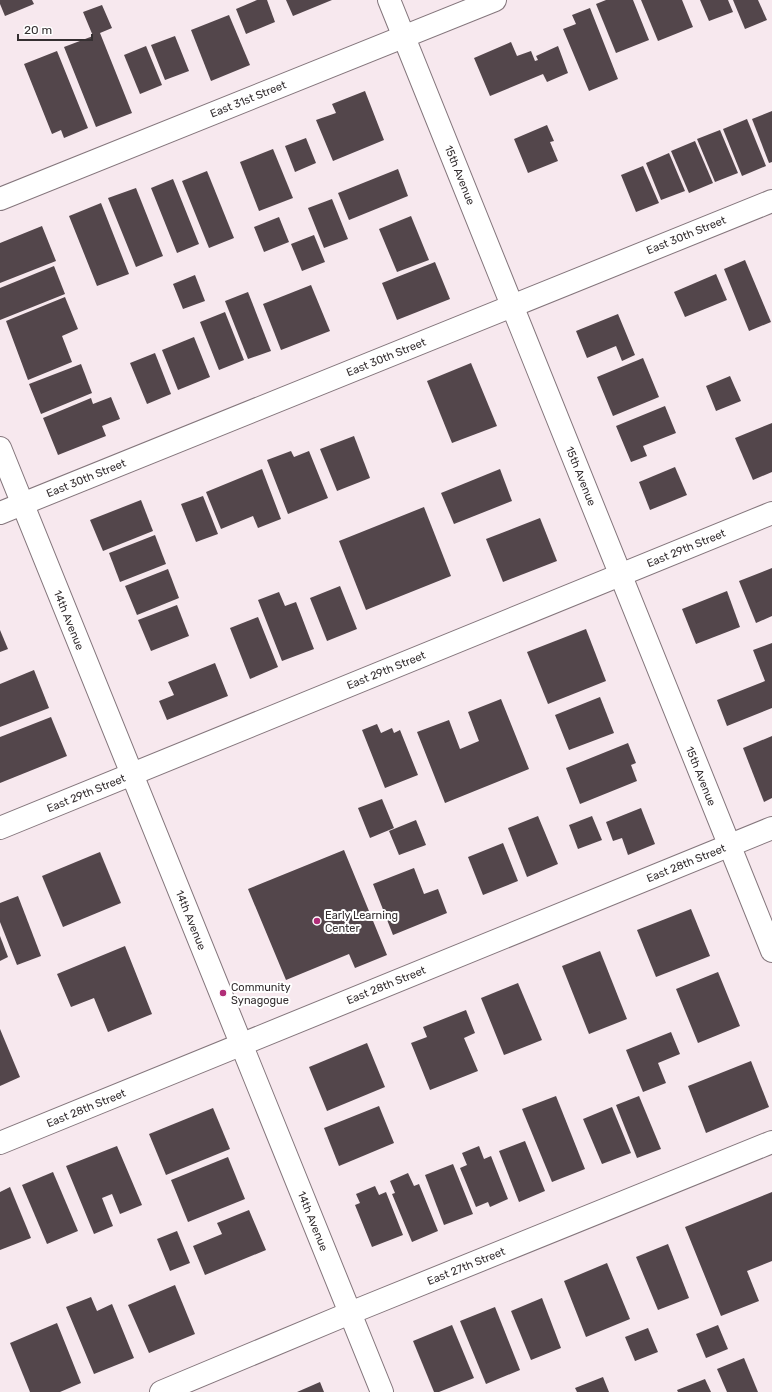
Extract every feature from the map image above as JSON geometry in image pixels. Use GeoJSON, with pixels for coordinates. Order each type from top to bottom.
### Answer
{"type":"FeatureCollection","features":[{"type":"Feature","properties":{"kind":"street","name":"15th Avenue"},"geometry":{"type":"LineString","coordinates":[[389,0],[772,951]]}},
{"type":"Feature","properties":{"kind":"street","name":"East 31st Street"},"geometry":{"type":"LineString","coordinates":[[0,198],[496,0]]}},
{"type":"Feature","properties":{"kind":"street","name":"East 30th Street"},"geometry":{"type":"LineString","coordinates":[[0,513],[772,201]]}},
{"type":"Feature","properties":{"kind":"street","name":"14th Avenue"},"geometry":{"type":"LineString","coordinates":[[0,448],[382,1392]]}},
{"type":"Feature","properties":{"kind":"street","name":"East 29th Street"},"geometry":{"type":"LineString","coordinates":[[0,828],[772,513]]}},
{"type":"Feature","properties":{"kind":"street","name":"East 28th Street"},"geometry":{"type":"LineString","coordinates":[[0,1143],[772,828]]}},
{"type":"Feature","properties":{"kind":"street","name":"East 27th Street"},"geometry":{"type":"LineString","coordinates":[[160,1392],[350,1313],[772,1142]]}},
{"type":"Feature","properties":{"kind":"building"},"geometry":{"type":"Polygon","coordinates":[[[0,0],[32,0],[34,4],[5,16],[0,0]]]}},
{"type":"Feature","properties":{"kind":"building"},"geometry":{"type":"Polygon","coordinates":[[[257,0],[267,0],[275,22],[246,34],[236,9],[257,0]]]}},
{"type":"Feature","properties":{"kind":"building"},"geometry":{"type":"Polygon","coordinates":[[[286,0],[332,0],[293,16],[286,0]]]}},
{"type":"Feature","properties":{"kind":"building"},"geometry":{"type":"Polygon","coordinates":[[[606,0],[633,0],[649,40],[616,53],[596,4],[606,0]]]}},
{"type":"Feature","properties":{"kind":"building"},"geometry":{"type":"Polygon","coordinates":[[[641,0],[682,0],[693,27],[658,41],[641,0]]]}},
{"type":"Feature","properties":{"kind":"building"},"geometry":{"type":"Polygon","coordinates":[[[700,0],[728,0],[733,12],[709,21],[700,0]]]}},
{"type":"Feature","properties":{"kind":"building"},"geometry":{"type":"Polygon","coordinates":[[[733,0],[758,0],[767,20],[745,29],[733,0]]]}},
{"type":"Feature","properties":{"kind":"building"},"geometry":{"type":"Polygon","coordinates":[[[102,5],[112,28],[100,33],[132,113],[96,127],[64,47],[93,36],[83,12],[102,5]]]}},
{"type":"Feature","properties":{"kind":"building"},"geometry":{"type":"Polygon","coordinates":[[[590,8],[618,79],[589,91],[563,29],[576,24],[572,15],[590,8]]]}},
{"type":"Feature","properties":{"kind":"building"},"geometry":{"type":"Polygon","coordinates":[[[229,15],[250,65],[211,81],[191,30],[229,15]]]}},
{"type":"Feature","properties":{"kind":"building"},"geometry":{"type":"Polygon","coordinates":[[[175,36],[189,71],[165,80],[151,45],[175,36]]]}},
{"type":"Feature","properties":{"kind":"building"},"geometry":{"type":"Polygon","coordinates":[[[511,42],[517,56],[531,51],[535,61],[538,60],[536,56],[558,46],[568,73],[547,82],[543,74],[490,96],[474,58],[511,42]]]}},
{"type":"Feature","properties":{"kind":"building"},"geometry":{"type":"Polygon","coordinates":[[[146,46],[162,85],[140,94],[124,55],[146,46]]]}},
{"type":"Feature","properties":{"kind":"building"},"geometry":{"type":"Polygon","coordinates":[[[57,51],[88,128],[64,138],[61,130],[52,134],[24,64],[57,51]]]}},
{"type":"Feature","properties":{"kind":"building"},"geometry":{"type":"Polygon","coordinates":[[[365,91],[384,140],[333,161],[316,120],[336,113],[332,104],[365,91]]]}},
{"type":"Feature","properties":{"kind":"building"},"geometry":{"type":"Polygon","coordinates":[[[772,111],[772,162],[769,163],[752,119],[772,111]]]}},
{"type":"Feature","properties":{"kind":"building"},"geometry":{"type":"Polygon","coordinates":[[[747,119],[766,166],[742,176],[723,129],[747,119]]]}},
{"type":"Feature","properties":{"kind":"building"},"geometry":{"type":"Polygon","coordinates":[[[547,125],[554,141],[550,142],[558,161],[528,173],[514,139],[547,125]]]}},
{"type":"Feature","properties":{"kind":"building"},"geometry":{"type":"Polygon","coordinates":[[[720,130],[738,173],[715,182],[697,139],[720,130]]]}},
{"type":"Feature","properties":{"kind":"building"},"geometry":{"type":"Polygon","coordinates":[[[306,138],[316,163],[295,172],[285,146],[306,138]]]}},
{"type":"Feature","properties":{"kind":"building"},"geometry":{"type":"Polygon","coordinates":[[[695,141],[713,183],[689,193],[671,151],[695,141]]]}},
{"type":"Feature","properties":{"kind":"building"},"geometry":{"type":"Polygon","coordinates":[[[273,149],[293,198],[259,211],[240,162],[273,149]]]}},
{"type":"Feature","properties":{"kind":"building"},"geometry":{"type":"Polygon","coordinates":[[[669,153],[685,191],[661,200],[646,163],[669,153]]]}},
{"type":"Feature","properties":{"kind":"building"},"geometry":{"type":"Polygon","coordinates":[[[643,166],[659,203],[636,212],[621,175],[643,166]]]}},
{"type":"Feature","properties":{"kind":"building"},"geometry":{"type":"Polygon","coordinates":[[[398,169],[408,196],[349,220],[338,193],[398,169]]]}},
{"type":"Feature","properties":{"kind":"building"},"geometry":{"type":"Polygon","coordinates":[[[207,171],[234,238],[209,248],[182,181],[207,171]]]}},
{"type":"Feature","properties":{"kind":"building"},"geometry":{"type":"Polygon","coordinates":[[[173,179],[199,244],[177,253],[151,188],[173,179]]]}},
{"type":"Feature","properties":{"kind":"building"},"geometry":{"type":"Polygon","coordinates":[[[136,188],[163,256],[136,267],[108,198],[136,188]]]}},
{"type":"Feature","properties":{"kind":"building"},"geometry":{"type":"Polygon","coordinates":[[[332,199],[348,239],[324,248],[308,208],[332,199]]]}},
{"type":"Feature","properties":{"kind":"building"},"geometry":{"type":"Polygon","coordinates":[[[101,203],[129,274],[97,286],[69,216],[101,203]]]}},
{"type":"Feature","properties":{"kind":"building"},"geometry":{"type":"Polygon","coordinates":[[[411,216],[429,260],[397,272],[379,229],[411,216]]]}},
{"type":"Feature","properties":{"kind":"building"},"geometry":{"type":"Polygon","coordinates":[[[279,217],[289,242],[264,252],[254,227],[279,217]]]}},
{"type":"Feature","properties":{"kind":"building"},"geometry":{"type":"Polygon","coordinates":[[[42,226],[56,261],[0,283],[0,243],[42,226]]]}},
{"type":"Feature","properties":{"kind":"building"},"geometry":{"type":"Polygon","coordinates":[[[314,235],[325,262],[302,271],[291,244],[314,235]]]}},
{"type":"Feature","properties":{"kind":"building"},"geometry":{"type":"Polygon","coordinates":[[[745,260],[771,322],[749,331],[724,269],[745,260]]]}},
{"type":"Feature","properties":{"kind":"building"},"geometry":{"type":"Polygon","coordinates":[[[435,262],[450,299],[397,320],[382,283],[435,262]]]}},
{"type":"Feature","properties":{"kind":"building"},"geometry":{"type":"Polygon","coordinates":[[[54,266],[65,294],[0,320],[0,288],[54,266]]]}},
{"type":"Feature","properties":{"kind":"building"},"geometry":{"type":"Polygon","coordinates":[[[716,274],[727,300],[685,317],[674,292],[716,274]]]}},
{"type":"Feature","properties":{"kind":"building"},"geometry":{"type":"Polygon","coordinates":[[[195,275],[205,301],[183,309],[173,284],[195,275]]]}},
{"type":"Feature","properties":{"kind":"building"},"geometry":{"type":"Polygon","coordinates":[[[311,285],[330,331],[281,350],[263,304],[311,285]]]}},
{"type":"Feature","properties":{"kind":"building"},"geometry":{"type":"Polygon","coordinates":[[[248,292],[271,351],[248,359],[225,301],[248,292]]]}},
{"type":"Feature","properties":{"kind":"building"},"geometry":{"type":"Polygon","coordinates":[[[65,297],[78,329],[62,336],[72,362],[28,380],[6,321],[65,297]]]}},
{"type":"Feature","properties":{"kind":"building"},"geometry":{"type":"Polygon","coordinates":[[[225,312],[244,360],[219,370],[200,322],[225,312]]]}},
{"type":"Feature","properties":{"kind":"building"},"geometry":{"type":"Polygon","coordinates":[[[618,314],[635,355],[622,361],[616,346],[587,358],[576,331],[618,314]]]}},
{"type":"Feature","properties":{"kind":"building"},"geometry":{"type":"Polygon","coordinates":[[[194,337],[210,377],[178,390],[162,350],[194,337]]]}},
{"type":"Feature","properties":{"kind":"building"},"geometry":{"type":"Polygon","coordinates":[[[155,353],[171,394],[147,404],[130,363],[155,353]]]}},
{"type":"Feature","properties":{"kind":"building"},"geometry":{"type":"Polygon","coordinates":[[[643,358],[659,397],[613,416],[597,377],[643,358]]]}},
{"type":"Feature","properties":{"kind":"building"},"geometry":{"type":"Polygon","coordinates":[[[471,363],[497,426],[452,443],[427,381],[471,363]]]}},
{"type":"Feature","properties":{"kind":"building"},"geometry":{"type":"Polygon","coordinates":[[[81,364],[92,393],[41,414],[29,384],[81,364]]]}},
{"type":"Feature","properties":{"kind":"building"},"geometry":{"type":"Polygon","coordinates":[[[730,376],[741,401],[716,411],[706,386],[730,376]]]}},
{"type":"Feature","properties":{"kind":"building"},"geometry":{"type":"Polygon","coordinates":[[[111,397],[120,419],[102,426],[106,436],[58,455],[43,418],[91,398],[93,404],[111,397]]]}},
{"type":"Feature","properties":{"kind":"building"},"geometry":{"type":"Polygon","coordinates":[[[665,406],[676,433],[643,446],[647,456],[631,462],[616,426],[665,406]]]}},
{"type":"Feature","properties":{"kind":"building"},"geometry":{"type":"Polygon","coordinates":[[[772,423],[772,472],[753,480],[735,438],[772,423]]]}},
{"type":"Feature","properties":{"kind":"building"},"geometry":{"type":"Polygon","coordinates":[[[354,436],[370,478],[337,491],[320,449],[354,436]]]}},
{"type":"Feature","properties":{"kind":"building"},"geometry":{"type":"Polygon","coordinates":[[[291,451],[294,457],[309,451],[328,498],[288,514],[267,460],[291,451]]]}},
{"type":"Feature","properties":{"kind":"building"},"geometry":{"type":"Polygon","coordinates":[[[675,467],[687,495],[650,510],[639,482],[675,467]]]}},
{"type":"Feature","properties":{"kind":"building"},"geometry":{"type":"Polygon","coordinates":[[[262,469],[281,519],[258,528],[253,516],[221,529],[206,492],[262,469]]]}},
{"type":"Feature","properties":{"kind":"building"},"geometry":{"type":"Polygon","coordinates":[[[500,469],[512,501],[454,524],[441,493],[500,469]]]}},
{"type":"Feature","properties":{"kind":"building"},"geometry":{"type":"Polygon","coordinates":[[[203,496],[218,534],[196,542],[181,504],[203,496]]]}},
{"type":"Feature","properties":{"kind":"building"},"geometry":{"type":"Polygon","coordinates":[[[141,500],[153,531],[103,551],[90,520],[141,500]]]}},
{"type":"Feature","properties":{"kind":"building"},"geometry":{"type":"Polygon","coordinates":[[[424,507],[451,576],[366,610],[339,541],[424,507]]]}},
{"type":"Feature","properties":{"kind":"building"},"geometry":{"type":"Polygon","coordinates":[[[540,518],[557,561],[503,582],[486,539],[540,518]]]}},
{"type":"Feature","properties":{"kind":"building"},"geometry":{"type":"Polygon","coordinates":[[[155,535],[166,564],[120,582],[109,553],[155,535]]]}},
{"type":"Feature","properties":{"kind":"building"},"geometry":{"type":"Polygon","coordinates":[[[772,568],[772,616],[756,623],[739,581],[772,568]]]}},
{"type":"Feature","properties":{"kind":"building"},"geometry":{"type":"Polygon","coordinates":[[[168,569],[179,598],[137,615],[125,586],[168,569]]]}},
{"type":"Feature","properties":{"kind":"building"},"geometry":{"type":"Polygon","coordinates":[[[340,586],[357,629],[327,641],[310,598],[340,586]]]}},
{"type":"Feature","properties":{"kind":"building"},"geometry":{"type":"Polygon","coordinates":[[[727,591],[740,627],[696,644],[682,609],[727,591]]]}},
{"type":"Feature","properties":{"kind":"building"},"geometry":{"type":"Polygon","coordinates":[[[279,592],[285,606],[296,602],[314,649],[282,661],[258,600],[279,592]]]}},
{"type":"Feature","properties":{"kind":"building"},"geometry":{"type":"Polygon","coordinates":[[[177,605],[189,636],[151,651],[138,620],[177,605]]]}},
{"type":"Feature","properties":{"kind":"building"},"geometry":{"type":"Polygon","coordinates":[[[258,617],[278,667],[250,679],[230,628],[258,617]]]}},
{"type":"Feature","properties":{"kind":"building"},"geometry":{"type":"Polygon","coordinates":[[[586,629],[606,681],[548,704],[527,652],[586,629]]]}},
{"type":"Feature","properties":{"kind":"building"},"geometry":{"type":"Polygon","coordinates":[[[0,630],[8,649],[0,652],[0,630]]]}},
{"type":"Feature","properties":{"kind":"building"},"geometry":{"type":"Polygon","coordinates":[[[772,643],[772,708],[727,726],[717,700],[765,681],[753,650],[772,643]]]}},
{"type":"Feature","properties":{"kind":"building"},"geometry":{"type":"Polygon","coordinates":[[[215,663],[228,696],[167,720],[159,701],[174,695],[168,682],[215,663]]]}},
{"type":"Feature","properties":{"kind":"building"},"geometry":{"type":"Polygon","coordinates":[[[34,670],[49,708],[0,727],[0,684],[34,670]]]}},
{"type":"Feature","properties":{"kind":"building"},"geometry":{"type":"Polygon","coordinates":[[[600,697],[614,733],[569,750],[555,715],[600,697]]]}},
{"type":"Feature","properties":{"kind":"building"},"geometry":{"type":"Polygon","coordinates":[[[501,699],[529,769],[445,803],[417,732],[449,720],[460,749],[479,741],[468,712],[501,699]]]}},
{"type":"Feature","properties":{"kind":"building"},"geometry":{"type":"Polygon","coordinates":[[[51,717],[67,756],[0,783],[0,737],[51,717]]]}},
{"type":"Feature","properties":{"kind":"building"},"geometry":{"type":"Polygon","coordinates":[[[377,724],[381,733],[392,728],[394,733],[400,730],[418,775],[385,788],[362,730],[377,724]]]}},
{"type":"Feature","properties":{"kind":"building"},"geometry":{"type":"Polygon","coordinates":[[[772,736],[772,798],[764,802],[743,748],[772,736]]]}},
{"type":"Feature","properties":{"kind":"building"},"geometry":{"type":"Polygon","coordinates":[[[628,743],[636,763],[631,765],[637,781],[580,804],[566,768],[628,743]]]}},
{"type":"Feature","properties":{"kind":"building"},"geometry":{"type":"Polygon","coordinates":[[[382,799],[394,828],[370,838],[358,808],[382,799]]]}},
{"type":"Feature","properties":{"kind":"building"},"geometry":{"type":"Polygon","coordinates":[[[641,808],[655,844],[628,855],[622,838],[613,841],[606,822],[641,808]]]}},
{"type":"Feature","properties":{"kind":"building"},"geometry":{"type":"Polygon","coordinates":[[[538,816],[558,864],[527,877],[508,828],[538,816]]]}},
{"type":"Feature","properties":{"kind":"building"},"geometry":{"type":"Polygon","coordinates":[[[592,816],[602,840],[578,849],[569,825],[592,816]]]}},
{"type":"Feature","properties":{"kind":"building"},"geometry":{"type":"Polygon","coordinates":[[[416,820],[426,845],[399,855],[389,831],[416,820]]]}},
{"type":"Feature","properties":{"kind":"building"},"geometry":{"type":"Polygon","coordinates":[[[503,843],[518,881],[483,895],[468,857],[503,843]]]}},
{"type":"Feature","properties":{"kind":"building","name":"Early Learning Center"},"geometry":{"type":"Polygon","coordinates":[[[344,850],[387,955],[355,968],[349,954],[286,980],[248,889],[344,850]]]}},
{"type":"Feature","properties":{"kind":"building"},"geometry":{"type":"Polygon","coordinates":[[[100,852],[121,903],[63,927],[42,876],[100,852]]]}},
{"type":"Feature","properties":{"kind":"building"},"geometry":{"type":"Polygon","coordinates":[[[414,868],[424,894],[438,889],[447,913],[393,935],[373,884],[414,868]]]}},
{"type":"Feature","properties":{"kind":"building"},"geometry":{"type":"Polygon","coordinates":[[[18,896],[41,956],[17,965],[0,922],[0,903],[18,896]]]}},
{"type":"Feature","properties":{"kind":"building"},"geometry":{"type":"Polygon","coordinates":[[[691,909],[710,956],[656,977],[637,930],[691,909]]]}},
{"type":"Feature","properties":{"kind":"building"},"geometry":{"type":"Polygon","coordinates":[[[0,936],[8,957],[0,961],[0,936]]]}},
{"type":"Feature","properties":{"kind":"building"},"geometry":{"type":"Polygon","coordinates":[[[125,946],[152,1014],[108,1032],[94,998],[71,1007],[57,974],[125,946]]]}},
{"type":"Feature","properties":{"kind":"building"},"geometry":{"type":"Polygon","coordinates":[[[600,951],[627,1019],[589,1034],[562,966],[600,951]]]}},
{"type":"Feature","properties":{"kind":"building"},"geometry":{"type":"Polygon","coordinates":[[[718,972],[740,1026],[698,1043],[676,989],[718,972]]]}},
{"type":"Feature","properties":{"kind":"building"},"geometry":{"type":"Polygon","coordinates":[[[518,983],[542,1040],[504,1055],[481,998],[518,983]]]}},
{"type":"Feature","properties":{"kind":"building"},"geometry":{"type":"Polygon","coordinates":[[[466,1010],[475,1033],[464,1038],[478,1071],[430,1090],[411,1043],[427,1037],[423,1027],[466,1010]]]}},
{"type":"Feature","properties":{"kind":"building"},"geometry":{"type":"Polygon","coordinates":[[[0,1029],[20,1077],[0,1086],[0,1029]]]}},
{"type":"Feature","properties":{"kind":"building"},"geometry":{"type":"Polygon","coordinates":[[[671,1032],[680,1054],[658,1063],[666,1083],[643,1092],[626,1050],[671,1032]]]}},
{"type":"Feature","properties":{"kind":"building"},"geometry":{"type":"Polygon","coordinates":[[[367,1043],[385,1087],[327,1111],[309,1067],[367,1043]]]}},
{"type":"Feature","properties":{"kind":"building"},"geometry":{"type":"Polygon","coordinates":[[[751,1061],[769,1107],[706,1133],[688,1086],[751,1061]]]}},
{"type":"Feature","properties":{"kind":"building"},"geometry":{"type":"Polygon","coordinates":[[[556,1096],[585,1169],[552,1182],[522,1109],[556,1096]]]}},
{"type":"Feature","properties":{"kind":"building"},"geometry":{"type":"Polygon","coordinates":[[[639,1096],[661,1149],[637,1158],[616,1105],[639,1096]]]}},
{"type":"Feature","properties":{"kind":"building"},"geometry":{"type":"Polygon","coordinates":[[[379,1106],[394,1143],[339,1166],[324,1128],[379,1106]]]}},
{"type":"Feature","properties":{"kind":"building"},"geometry":{"type":"Polygon","coordinates":[[[612,1107],[631,1153],[602,1164],[583,1119],[612,1107]]]}},
{"type":"Feature","properties":{"kind":"building"},"geometry":{"type":"Polygon","coordinates":[[[213,1108],[230,1149],[166,1175],[149,1134],[213,1108]]]}},
{"type":"Feature","properties":{"kind":"building"},"geometry":{"type":"Polygon","coordinates":[[[525,1141],[545,1191],[519,1202],[499,1151],[525,1141]]]}},
{"type":"Feature","properties":{"kind":"building"},"geometry":{"type":"Polygon","coordinates":[[[117,1146],[142,1205],[120,1214],[112,1194],[102,1198],[113,1226],[94,1234],[66,1166],[117,1146]]]}},
{"type":"Feature","properties":{"kind":"building"},"geometry":{"type":"Polygon","coordinates":[[[479,1146],[484,1159],[491,1156],[508,1199],[490,1207],[488,1202],[476,1207],[460,1168],[467,1165],[462,1153],[479,1146]]]}},
{"type":"Feature","properties":{"kind":"building"},"geometry":{"type":"Polygon","coordinates":[[[228,1157],[245,1199],[188,1222],[171,1180],[228,1157]]]}},
{"type":"Feature","properties":{"kind":"building"},"geometry":{"type":"Polygon","coordinates":[[[453,1164],[473,1214],[444,1225],[425,1175],[453,1164]]]}},
{"type":"Feature","properties":{"kind":"building"},"geometry":{"type":"Polygon","coordinates":[[[53,1172],[78,1231],[47,1244],[22,1185],[53,1172]]]}},
{"type":"Feature","properties":{"kind":"building"},"geometry":{"type":"Polygon","coordinates":[[[408,1173],[414,1186],[419,1184],[438,1231],[412,1242],[392,1194],[395,1193],[390,1181],[408,1173]]]}},
{"type":"Feature","properties":{"kind":"building"},"geometry":{"type":"Polygon","coordinates":[[[375,1186],[379,1195],[386,1192],[403,1235],[372,1247],[355,1205],[360,1203],[356,1194],[375,1186]]]}},
{"type":"Feature","properties":{"kind":"building"},"geometry":{"type":"Polygon","coordinates":[[[10,1187],[31,1238],[0,1250],[0,1192],[10,1187]]]}},
{"type":"Feature","properties":{"kind":"building"},"geometry":{"type":"Polygon","coordinates":[[[772,1192],[772,1261],[747,1271],[759,1301],[721,1316],[685,1227],[772,1192]]]}},
{"type":"Feature","properties":{"kind":"building"},"geometry":{"type":"Polygon","coordinates":[[[249,1210],[266,1250],[205,1275],[193,1246],[222,1234],[217,1223],[249,1210]]]}},
{"type":"Feature","properties":{"kind":"building"},"geometry":{"type":"Polygon","coordinates":[[[177,1231],[190,1263],[170,1271],[157,1239],[177,1231]]]}},
{"type":"Feature","properties":{"kind":"building"},"geometry":{"type":"Polygon","coordinates":[[[668,1244],[689,1298],[658,1310],[636,1257],[668,1244]]]}},
{"type":"Feature","properties":{"kind":"building"},"geometry":{"type":"Polygon","coordinates":[[[607,1263],[630,1319],[586,1337],[564,1281],[607,1263]]]}},
{"type":"Feature","properties":{"kind":"building"},"geometry":{"type":"Polygon","coordinates":[[[175,1285],[195,1334],[149,1353],[128,1305],[175,1285]]]}},
{"type":"Feature","properties":{"kind":"building"},"geometry":{"type":"Polygon","coordinates":[[[91,1297],[97,1311],[112,1304],[134,1358],[94,1374],[66,1307],[91,1297]]]}},
{"type":"Feature","properties":{"kind":"building"},"geometry":{"type":"Polygon","coordinates":[[[542,1298],[561,1348],[531,1360],[511,1311],[542,1298]]]}},
{"type":"Feature","properties":{"kind":"building"},"geometry":{"type":"Polygon","coordinates":[[[495,1307],[520,1370],[486,1384],[460,1321],[495,1307]]]}},
{"type":"Feature","properties":{"kind":"building"},"geometry":{"type":"Polygon","coordinates":[[[57,1323],[81,1383],[60,1392],[30,1392],[10,1343],[57,1323]]]}},
{"type":"Feature","properties":{"kind":"building"},"geometry":{"type":"Polygon","coordinates":[[[452,1325],[474,1378],[439,1392],[434,1392],[413,1341],[452,1325]]]}},
{"type":"Feature","properties":{"kind":"building"},"geometry":{"type":"Polygon","coordinates":[[[718,1325],[728,1349],[706,1358],[696,1334],[718,1325]]]}},
{"type":"Feature","properties":{"kind":"building"},"geometry":{"type":"Polygon","coordinates":[[[648,1328],[658,1352],[635,1361],[625,1337],[648,1328]]]}},
{"type":"Feature","properties":{"kind":"building"},"geometry":{"type":"Polygon","coordinates":[[[744,1358],[758,1392],[727,1392],[717,1369],[744,1358]]]}},
{"type":"Feature","properties":{"kind":"building"},"geometry":{"type":"Polygon","coordinates":[[[603,1377],[609,1392],[577,1392],[575,1388],[603,1377]]]}},
{"type":"Feature","properties":{"kind":"building"},"geometry":{"type":"Polygon","coordinates":[[[705,1379],[711,1392],[678,1392],[677,1390],[705,1379]]]}},
{"type":"Feature","properties":{"kind":"building"},"geometry":{"type":"Polygon","coordinates":[[[320,1382],[324,1392],[297,1392],[320,1382]]]}},
{"type":"Feature","properties":{"kind":"place","name":"Early Learning Center"},"geometry":{"type":"Point","coordinates":[317,921]}},
{"type":"Feature","properties":{"kind":"place","name":"Community Synagogue"},"geometry":{"type":"Point","coordinates":[223,993]}}]}
